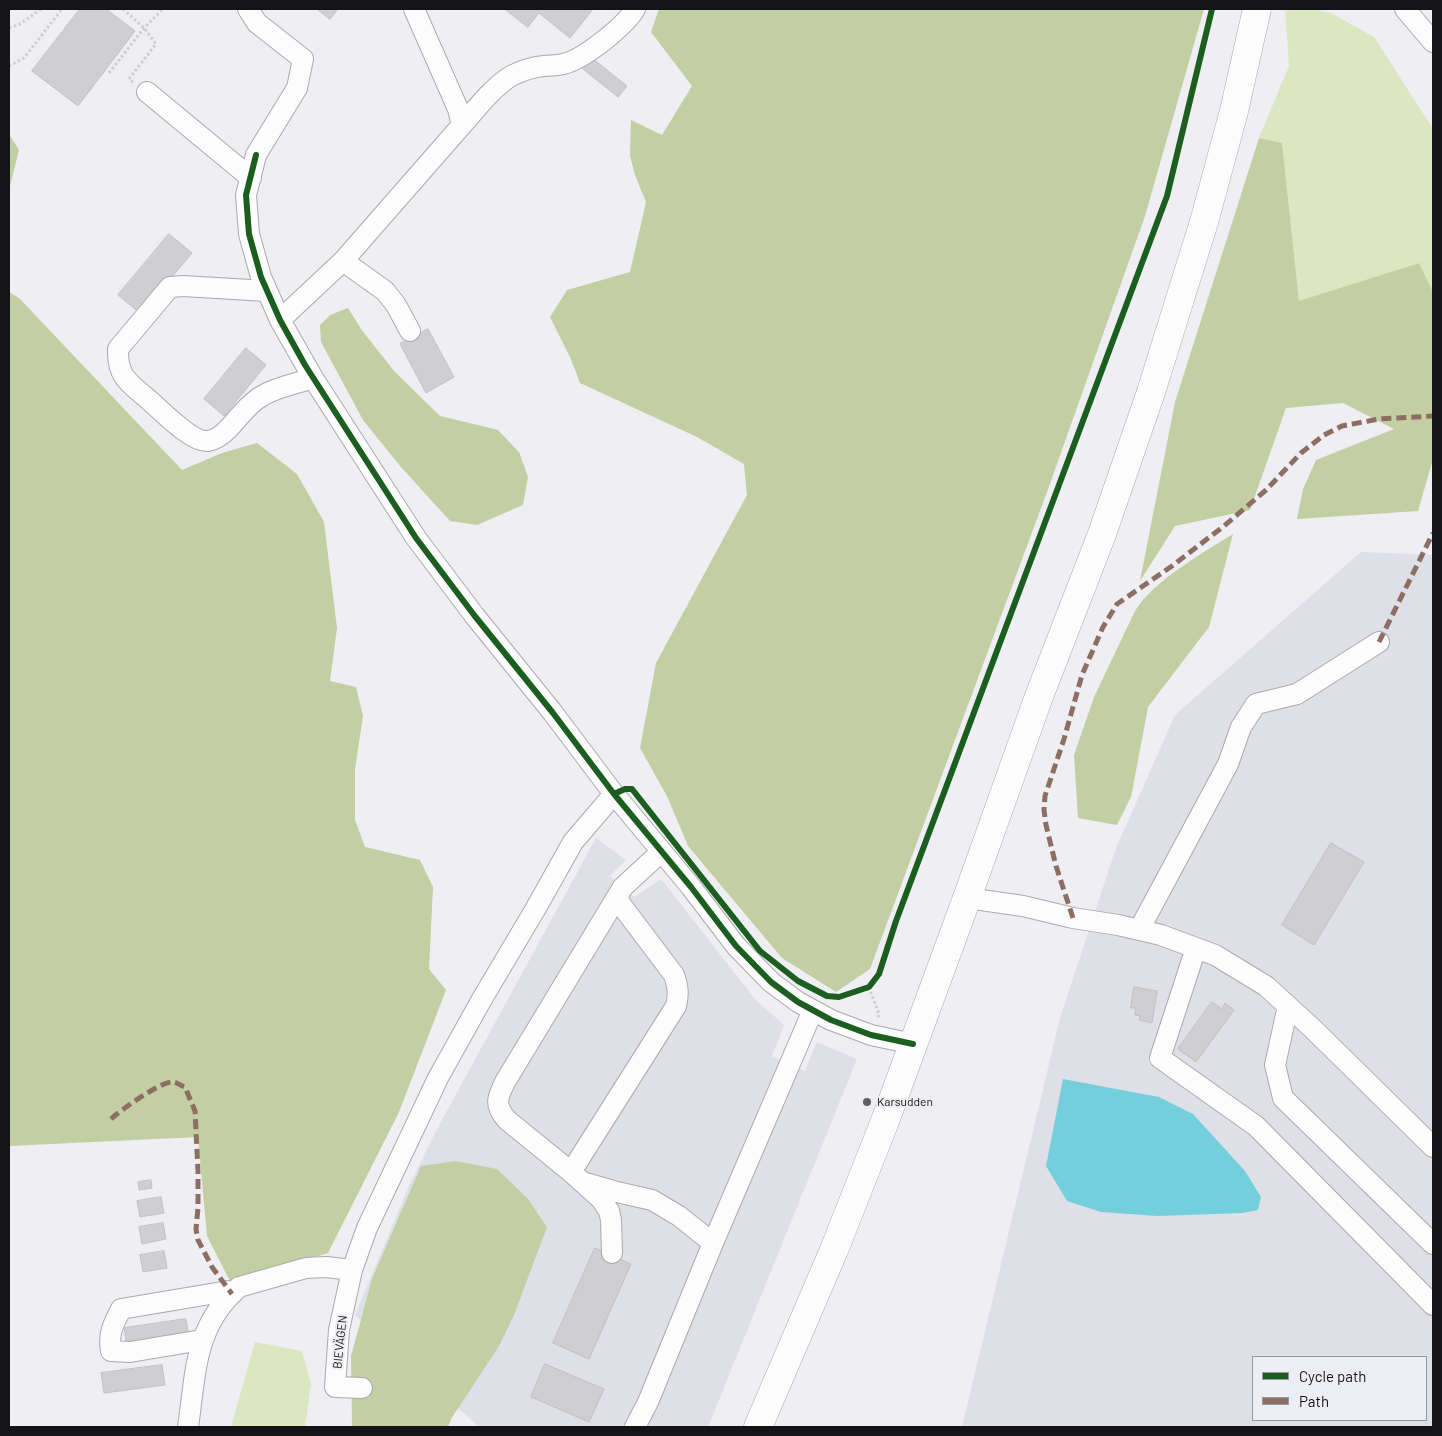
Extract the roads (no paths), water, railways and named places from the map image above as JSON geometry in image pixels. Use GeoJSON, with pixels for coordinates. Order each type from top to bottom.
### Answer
{"type":"FeatureCollection","features":[{"type":"Feature","properties":{"kind":"highway"},"geometry":{"type":"LineString","coordinates":[[758,1427],[834,1250],[885,1121],[1038,699],[1102,534],[1152,392],[1204,222],[1234,111],[1258,9]]}},
{"type":"Feature","properties":{"kind":"street"},"geometry":{"type":"LineString","coordinates":[[248,9],[257,23],[303,59],[297,88],[256,155],[246,195],[249,234],[261,277],[280,320],[313,378],[416,538],[614,794],[691,887],[736,946],[771,982],[798,1002],[831,1020],[871,1035],[914,1044]]}},
{"type":"Feature","properties":{"kind":"street"},"geometry":{"type":"LineString","coordinates":[[414,9],[458,109],[462,125]]}},
{"type":"Feature","properties":{"kind":"street"},"geometry":{"type":"LineString","coordinates":[[280,320],[343,261],[496,88],[511,77],[527,70],[578,60],[611,34],[636,9]]}},
{"type":"Feature","properties":{"kind":"street"},"geometry":{"type":"LineString","coordinates":[[1405,9],[1433,42]]}},
{"type":"Feature","properties":{"kind":"street"},"geometry":{"type":"LineString","coordinates":[[147,92],[251,178]]}},
{"type":"Feature","properties":{"kind":"street"},"geometry":{"type":"LineString","coordinates":[[343,261],[386,292],[396,305],[410,331]]}},
{"type":"Feature","properties":{"kind":"street"},"geometry":{"type":"LineString","coordinates":[[267,291],[183,286],[170,287],[118,349],[117,361],[122,376],[184,430],[199,440],[207,442],[215,440],[226,431],[258,399],[313,378]]}},
{"type":"Feature","properties":{"kind":"street"},"geometry":{"type":"LineString","coordinates":[[1139,930],[1228,764],[1241,726],[1256,704],[1297,694],[1379,642]]}},
{"type":"Feature","properties":{"kind":"street"},"geometry":{"type":"LineString","coordinates":[[188,1427],[195,1372],[202,1340],[209,1325],[232,1294],[240,1287],[306,1268],[326,1267],[352,1270],[367,1228],[384,1192],[438,1078],[477,1006],[573,842],[614,794]]}},
{"type":"Feature","properties":{"kind":"street"},"geometry":{"type":"LineString","coordinates":[[612,1253],[613,1234],[609,1211],[601,1199],[507,1120],[501,1113],[498,1097],[505,1082],[623,887],[661,852]]}},
{"type":"Feature","properties":{"kind":"street"},"geometry":{"type":"LineString","coordinates":[[576,1177],[676,1006],[679,996],[674,975],[616,898]]}},
{"type":"Feature","properties":{"kind":"street"},"geometry":{"type":"LineString","coordinates":[[967,898],[1023,906],[1074,918],[1118,924],[1161,935],[1215,955],[1266,986],[1433,1147]]}},
{"type":"Feature","properties":{"kind":"street"},"geometry":{"type":"LineString","coordinates":[[1196,948],[1160,1058],[1256,1126],[1433,1305]]}},
{"type":"Feature","properties":{"kind":"street"},"geometry":{"type":"LineString","coordinates":[[1288,1006],[1275,1065],[1283,1098],[1433,1244]]}},
{"type":"Feature","properties":{"kind":"street"},"geometry":{"type":"LineString","coordinates":[[635,1427],[648,1402],[712,1243],[813,1010]]}},
{"type":"Feature","properties":{"kind":"street"},"geometry":{"type":"LineString","coordinates":[[576,1177],[617,1192],[652,1200],[679,1216],[712,1243]]}},
{"type":"Feature","properties":{"kind":"street","name":"BIEVÄGEN"},"geometry":{"type":"LineString","coordinates":[[352,1270],[339,1330],[335,1387],[362,1388]]}},
{"type":"Feature","properties":{"kind":"street"},"geometry":{"type":"LineString","coordinates":[[202,1340],[130,1352],[111,1351],[109,1338],[113,1324],[121,1309],[228,1291],[232,1294]]}},
{"type":"Feature","properties":{"kind":"water"},"geometry":{"type":"Polygon","coordinates":[[[1063,1079],[1159,1097],[1193,1114],[1245,1171],[1261,1197],[1258,1210],[1243,1213],[1157,1216],[1101,1212],[1067,1201],[1046,1166],[1063,1079]]]}},
{"type":"Feature","properties":{"kind":"place","name":"Karsudden"},"geometry":{"type":"Point","coordinates":[867,1102]}}]}
